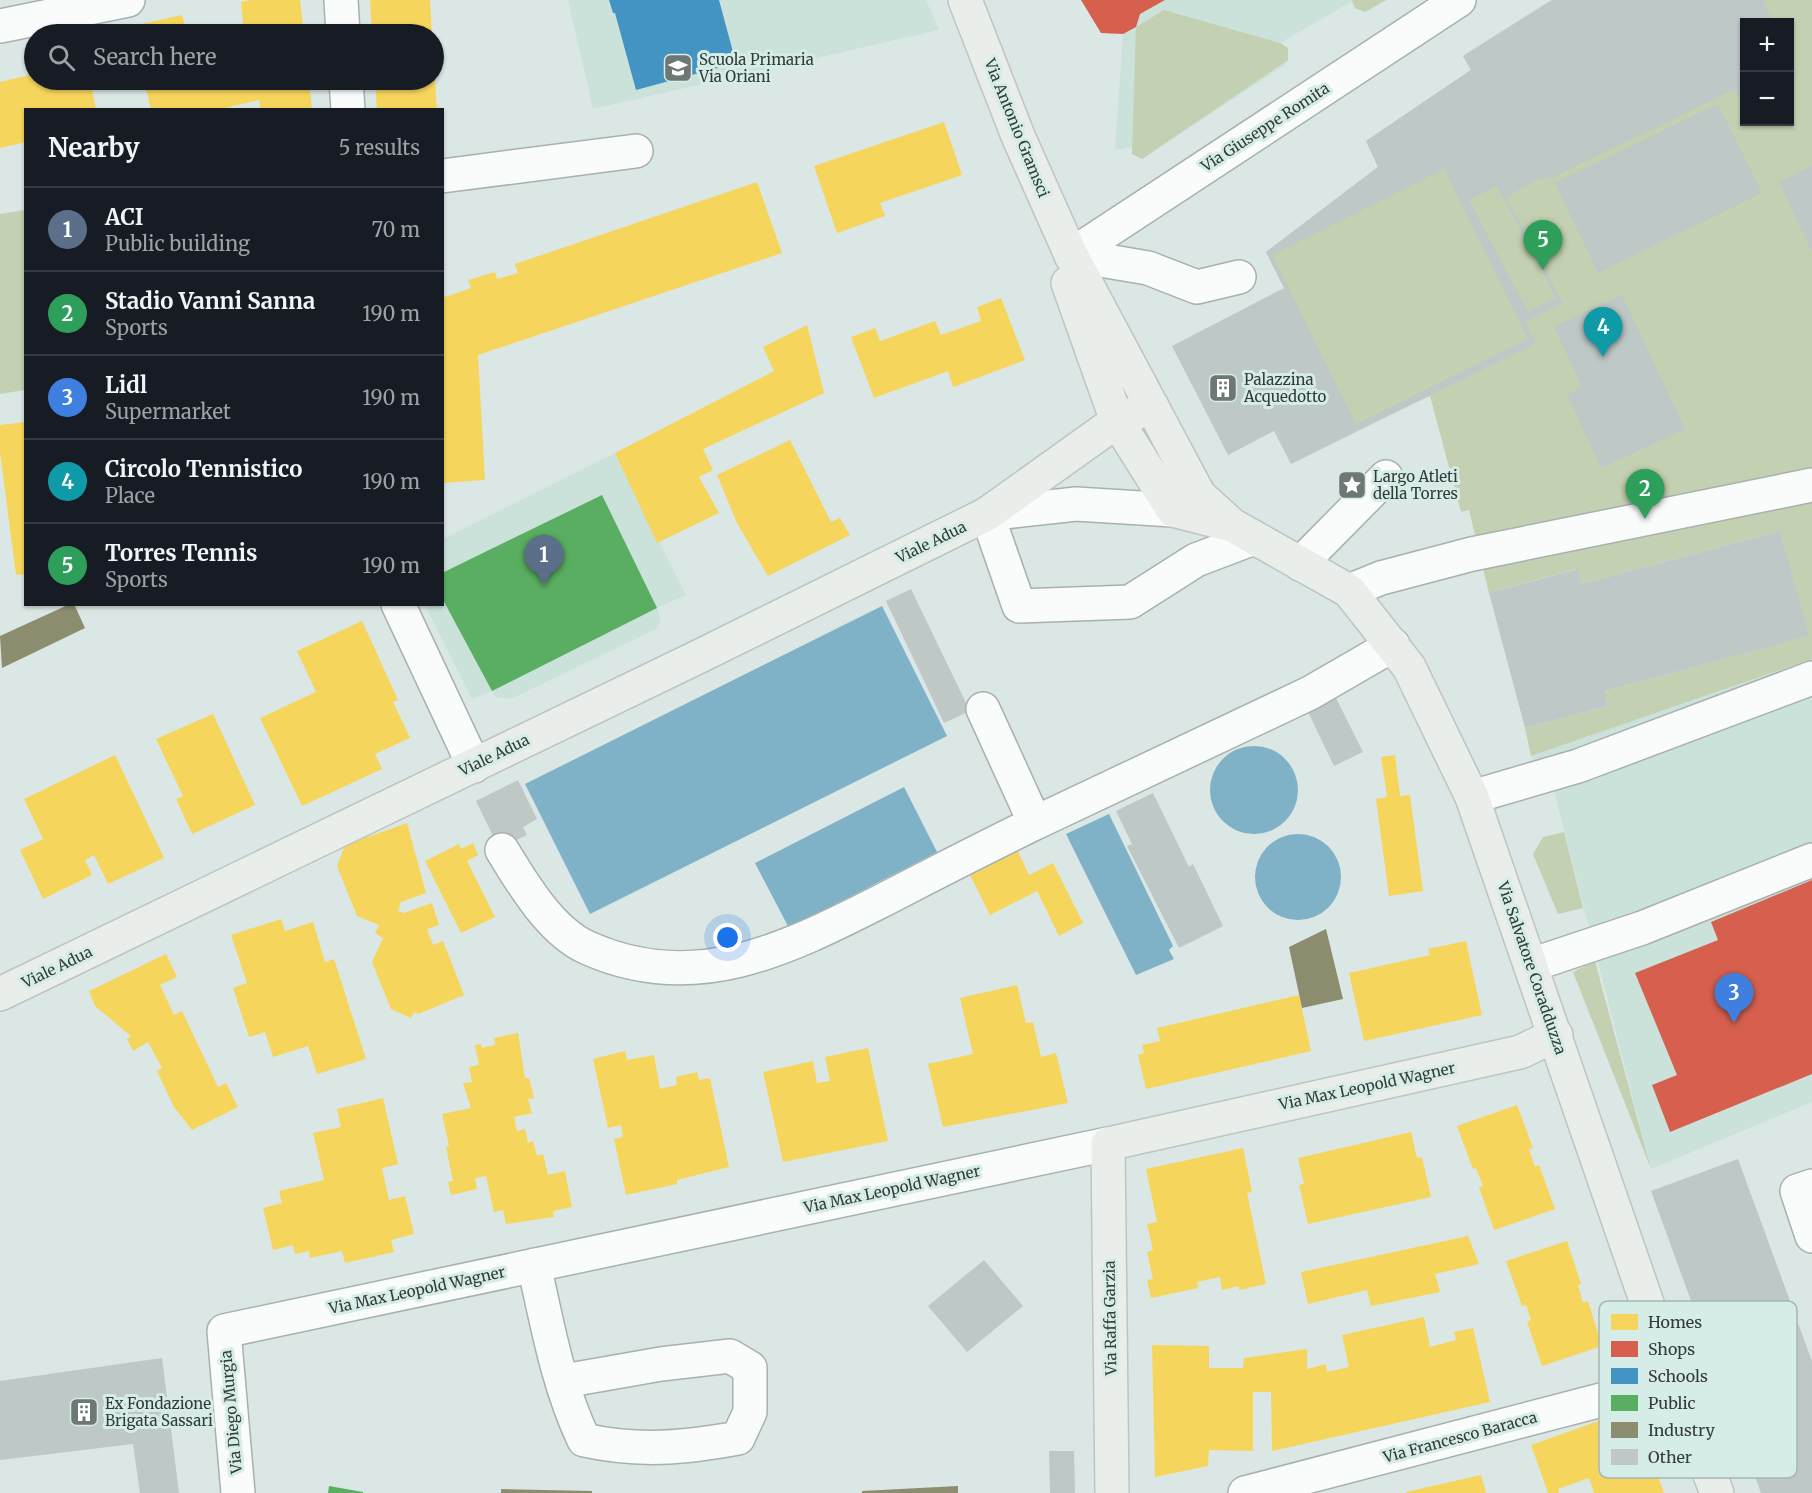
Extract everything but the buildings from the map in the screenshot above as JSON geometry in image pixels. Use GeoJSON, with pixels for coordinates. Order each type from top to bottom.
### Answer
{"type":"FeatureCollection","features":[{"type":"Feature","properties":{"kind":"main road","name":"Via Antonio Gramsci"},"geometry":{"type":"LineString","coordinates":[[966,0],[1018,136],[1071,255],[1152,406]]}},
{"type":"Feature","properties":{"kind":"main road","name":"Via Antonio Gramsci"},"geometry":{"type":"LineString","coordinates":[[1071,255],[1067,281],[1117,421]]}},
{"type":"Feature","properties":{"kind":"main road","name":"Viale Adua"},"geometry":{"type":"LineString","coordinates":[[0,994],[474,766],[987,514],[1117,421],[1152,406]]}},
{"type":"Feature","properties":{"kind":"main road","name":"Via Salvatore Coradduzza"},"geometry":{"type":"LineString","coordinates":[[1152,406],[1199,495],[1243,532],[1349,591],[1409,667],[1472,797],[1647,1301]]}},
{"type":"Feature","properties":{"kind":"main road"},"geometry":{"type":"LineString","coordinates":[[1117,421],[1173,510]]}},
{"type":"Feature","properties":{"kind":"main road","name":"Via Salvatore Coradduzza"},"geometry":{"type":"LineString","coordinates":[[1173,510],[1243,532]]}},
{"type":"Feature","properties":{"kind":"main road","name":"Via Max Leopold Wagner"},"geometry":{"type":"LineString","coordinates":[[1107,1143],[1520,1052],[1556,1035]]}},
{"type":"Feature","properties":{"kind":"main road","name":"Via Raffa Garzia"},"geometry":{"type":"LineString","coordinates":[[1107,1143],[1112,1493]]}},
{"type":"Feature","properties":{"kind":"main road","name":"Via Salvatore Coradduzza"},"geometry":{"type":"LineString","coordinates":[[1711,1478],[1717,1493]]}},
{"type":"Feature","properties":{"kind":"street"},"geometry":{"type":"LineString","coordinates":[[0,26],[128,0]]}},
{"type":"Feature","properties":{"kind":"street"},"geometry":{"type":"LineString","coordinates":[[341,0],[342,24]]}},
{"type":"Feature","properties":{"kind":"street","name":"Via Giuseppe Romita"},"geometry":{"type":"LineString","coordinates":[[1071,255],[1459,0]]}},
{"type":"Feature","properties":{"kind":"street"},"geometry":{"type":"LineString","coordinates":[[347,90],[348,108]]}},
{"type":"Feature","properties":{"kind":"street"},"geometry":{"type":"LineString","coordinates":[[444,176],[636,151]]}},
{"type":"Feature","properties":{"kind":"street"},"geometry":{"type":"LineString","coordinates":[[1071,255],[1148,268],[1197,287],[1239,277]]}},
{"type":"Feature","properties":{"kind":"street"},"geometry":{"type":"LineString","coordinates":[[1299,564],[1386,477]]}},
{"type":"Feature","properties":{"kind":"street"},"geometry":{"type":"LineString","coordinates":[[1349,591],[1381,578],[1472,554],[1812,485]]}},
{"type":"Feature","properties":{"kind":"street","name":"Viale Adua"},"geometry":{"type":"LineString","coordinates":[[987,514],[1076,504],[1173,510]]}},
{"type":"Feature","properties":{"kind":"street"},"geometry":{"type":"LineString","coordinates":[[987,514],[1019,606],[1130,602],[1243,532]]}},
{"type":"Feature","properties":{"kind":"street"},"geometry":{"type":"LineString","coordinates":[[399,606],[474,766]]}},
{"type":"Feature","properties":{"kind":"street"},"geometry":{"type":"LineString","coordinates":[[502,850],[530,897],[553,921],[586,948],[644,965],[694,967],[748,960],[805,939],[1035,823],[1310,693],[1393,645]]}},
{"type":"Feature","properties":{"kind":"street"},"geometry":{"type":"LineString","coordinates":[[1472,797],[1578,766],[1812,678]]}},
{"type":"Feature","properties":{"kind":"street"},"geometry":{"type":"LineString","coordinates":[[982,709],[1035,823]]}},
{"type":"Feature","properties":{"kind":"street"},"geometry":{"type":"LineString","coordinates":[[1532,965],[1642,928],[1812,860]]}},
{"type":"Feature","properties":{"kind":"street","name":"Via Max Leopold Wagner"},"geometry":{"type":"LineString","coordinates":[[224,1331],[1107,1143]]}},
{"type":"Feature","properties":{"kind":"street"},"geometry":{"type":"LineString","coordinates":[[1812,1186],[1797,1191],[1812,1236]]}},
{"type":"Feature","properties":{"kind":"street"},"geometry":{"type":"LineString","coordinates":[[534,1265],[553,1346],[574,1418],[584,1440],[620,1448],[692,1447],[738,1438],[750,1412],[750,1368],[730,1356],[661,1364],[564,1381]]}},
{"type":"Feature","properties":{"kind":"street","name":"Via Diego Murgia"},"geometry":{"type":"LineString","coordinates":[[224,1331],[238,1493]]}},
{"type":"Feature","properties":{"kind":"street","name":"Via Francesco Baracca"},"geometry":{"type":"LineString","coordinates":[[1245,1493],[1599,1401]]}},
{"type":"Feature","properties":{"kind":"shaded area","name":"Scuola Primaria Via Oriani"},"geometry":{"type":"Polygon","coordinates":[[[568,0],[926,0],[939,30],[593,109],[568,0]]]}},
{"type":"Feature","properties":{"kind":"shaded area"},"geometry":{"type":"Polygon","coordinates":[[[1081,0],[1386,0],[1365,12],[1355,8],[1351,2],[1280,43],[1288,48],[1288,60],[1285,65],[1142,159],[1132,154],[1132,147],[1115,150],[1123,34],[1101,33],[1081,0]]]}},
{"type":"Feature","properties":{"kind":"shaded area"},"geometry":{"type":"Polygon","coordinates":[[[615,453],[686,595],[657,608],[661,621],[656,629],[511,699],[496,697],[492,691],[472,699],[426,606],[444,606],[444,538],[615,453]]]}},
{"type":"Feature","properties":{"kind":"shaded area"},"geometry":{"type":"Polygon","coordinates":[[[1812,659],[1812,1102],[1651,1169],[1554,791],[1531,756],[1812,659]]]}},
{"type":"Feature","properties":{"kind":"green space"},"geometry":{"type":"Polygon","coordinates":[[[1352,0],[1386,0],[1365,12],[1355,8],[1352,0]]]}},
{"type":"Feature","properties":{"kind":"green space"},"geometry":{"type":"Polygon","coordinates":[[[1552,0],[1812,0],[1812,659],[1531,756],[1525,728],[1608,706],[1605,691],[1808,636],[1780,531],[1581,584],[1576,569],[1489,593],[1469,510],[1461,512],[1430,396],[1357,430],[1266,252],[1378,167],[1366,141],[1471,70],[1463,56],[1552,0]]]}},
{"type":"Feature","properties":{"kind":"green space"},"geometry":{"type":"Polygon","coordinates":[[[1164,10],[1280,43],[1288,48],[1288,60],[1142,159],[1132,154],[1136,27],[1164,10]]]}},
{"type":"Feature","properties":{"kind":"green space"},"geometry":{"type":"Polygon","coordinates":[[[24,210],[24,390],[0,394],[0,214],[24,210]]]}},
{"type":"Feature","properties":{"kind":"green space"},"geometry":{"type":"Polygon","coordinates":[[[1564,832],[1583,908],[1558,914],[1533,854],[1543,837],[1564,832]]]}},
{"type":"Feature","properties":{"kind":"green space"},"geometry":{"type":"Polygon","coordinates":[[[1595,961],[1601,984],[1651,1169],[1573,972],[1595,961]]]}},
{"type":"Feature","properties":{"kind":"water"},"geometry":{"type":"Polygon","coordinates":[[[882,606],[947,736],[590,914],[525,784],[882,606]]]}},
{"type":"Feature","properties":{"kind":"water"},"geometry":{"type":"Polygon","coordinates":[[[1254,746],[1271,750],[1285,759],[1294,773],[1298,790],[1294,807],[1285,821],[1271,830],[1254,834],[1237,830],[1223,821],[1214,807],[1210,790],[1214,773],[1223,759],[1237,750],[1254,746]]]}},
{"type":"Feature","properties":{"kind":"water"},"geometry":{"type":"Polygon","coordinates":[[[904,787],[937,852],[789,928],[755,863],[904,787]]]}},
{"type":"Feature","properties":{"kind":"water"},"geometry":{"type":"Polygon","coordinates":[[[1109,814],[1173,946],[1169,950],[1174,959],[1136,975],[1066,834],[1109,814]]]}},
{"type":"Feature","properties":{"kind":"water"},"geometry":{"type":"Polygon","coordinates":[[[1298,834],[1322,841],[1334,853],[1341,877],[1334,901],[1322,913],[1298,920],[1274,913],[1262,901],[1255,877],[1262,853],[1274,841],[1298,834]]]}},
{"type":"Feature","properties":{"kind":"place","name":"Scuola Primaria Via Oriani"},"geometry":{"type":"Point","coordinates":[678,68]}},
{"type":"Feature","properties":{"kind":"place","name":"Torres Tennis"},"geometry":{"type":"Point","coordinates":[1543,270]}},
{"type":"Feature","properties":{"kind":"place","name":"Circolo Tennistico"},"geometry":{"type":"Point","coordinates":[1603,357]}},
{"type":"Feature","properties":{"kind":"place","name":"Palazzina Acquedotto"},"geometry":{"type":"Point","coordinates":[1223,388]}},
{"type":"Feature","properties":{"kind":"place","name":"Largo Atleti della Torres"},"geometry":{"type":"Point","coordinates":[1352,485]}},
{"type":"Feature","properties":{"kind":"place","name":"Stadio Vanni Sanna"},"geometry":{"type":"Point","coordinates":[1645,519]}},
{"type":"Feature","properties":{"kind":"place","name":"ACI"},"geometry":{"type":"Point","coordinates":[544,585]}},
{"type":"Feature","properties":{"kind":"place","name":"Lidl"},"geometry":{"type":"Point","coordinates":[1734,1023]}},
{"type":"Feature","properties":{"kind":"place","name":"Ex Fondazione Brigata Sassari"},"geometry":{"type":"Point","coordinates":[84,1412]}}]}
